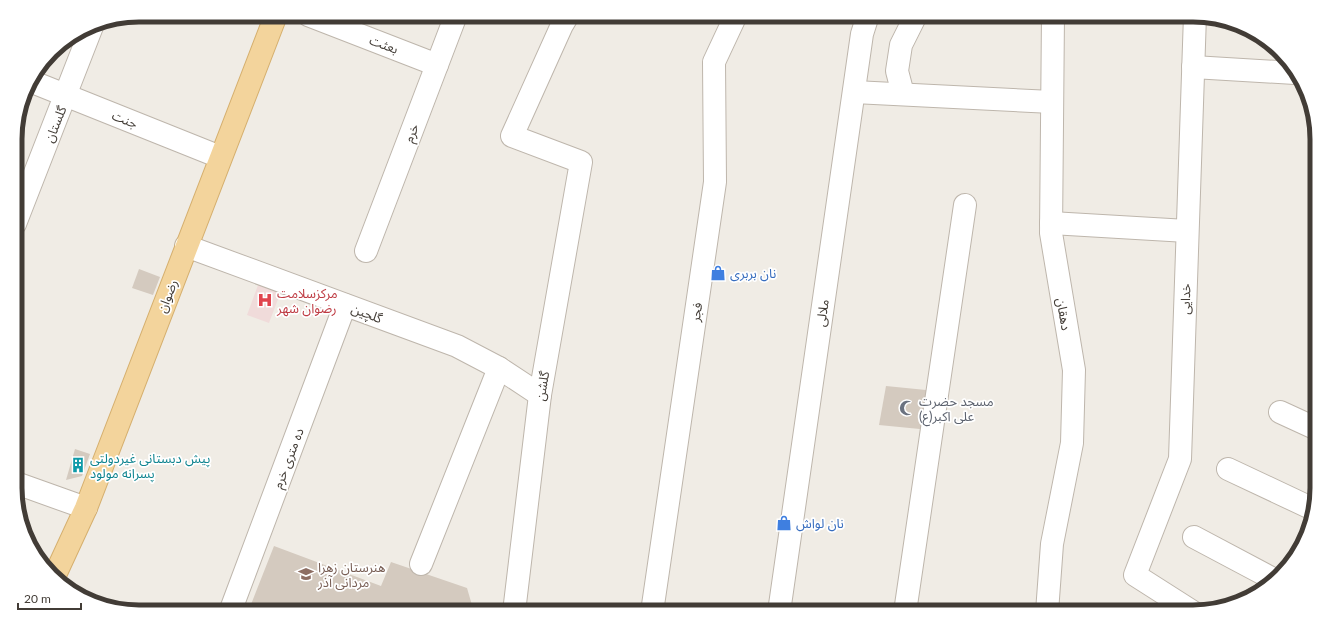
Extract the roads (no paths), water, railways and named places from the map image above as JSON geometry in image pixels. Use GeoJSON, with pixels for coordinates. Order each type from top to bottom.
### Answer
{"type":"FeatureCollection","features":[{"type":"Feature","properties":{"kind":"main road","name":"رضوان"},"geometry":{"type":"LineString","coordinates":[[57,572],[86,508],[273,22]]}},
{"type":"Feature","properties":{"kind":"street","name":"بعثت"},"geometry":{"type":"LineString","coordinates":[[326,22],[437,65]]}},
{"type":"Feature","properties":{"kind":"street","name":"خرم"},"geometry":{"type":"LineString","coordinates":[[366,251],[453,22]]}},
{"type":"Feature","properties":{"kind":"street","name":"گلشن"},"geometry":{"type":"LineString","coordinates":[[518,605],[540,395],[582,162],[512,136],[564,22]]}},
{"type":"Feature","properties":{"kind":"street","name":"فجر"},"geometry":{"type":"LineString","coordinates":[[653,605],[715,182],[714,62],[733,22]]}},
{"type":"Feature","properties":{"kind":"street","name":"ملالی"},"geometry":{"type":"LineString","coordinates":[[780,605],[862,34],[866,22]]}},
{"type":"Feature","properties":{"kind":"street"},"geometry":{"type":"LineString","coordinates":[[903,94],[897,71],[901,45],[912,22]]}},
{"type":"Feature","properties":{"kind":"street","name":"دهقان"},"geometry":{"type":"LineString","coordinates":[[1048,605],[1052,544],[1072,443],[1074,370],[1051,233],[1053,22]]}},
{"type":"Feature","properties":{"kind":"street","name":"خدایی"},"geometry":{"type":"LineString","coordinates":[[1182,605],[1135,575],[1180,459],[1195,22]]}},
{"type":"Feature","properties":{"kind":"street","name":"گلستان"},"geometry":{"type":"LineString","coordinates":[[22,209],[90,33]]}},
{"type":"Feature","properties":{"kind":"street"},"geometry":{"type":"LineString","coordinates":[[1192,67],[1289,73]]}},
{"type":"Feature","properties":{"kind":"street","name":"جنت"},"geometry":{"type":"LineString","coordinates":[[36,84],[220,157]]}},
{"type":"Feature","properties":{"kind":"street"},"geometry":{"type":"LineString","coordinates":[[854,92],[1052,102]]}},
{"type":"Feature","properties":{"kind":"street"},"geometry":{"type":"LineString","coordinates":[[906,605],[965,205]]}},
{"type":"Feature","properties":{"kind":"street"},"geometry":{"type":"LineString","coordinates":[[1051,222],[1187,231]]}},
{"type":"Feature","properties":{"kind":"street","name":"گلچین"},"geometry":{"type":"LineString","coordinates":[[186,246],[457,346],[500,368],[540,395]]}},
{"type":"Feature","properties":{"kind":"street","name":"ده متری خرم"},"geometry":{"type":"LineString","coordinates":[[233,605],[346,305]]}},
{"type":"Feature","properties":{"kind":"street"},"geometry":{"type":"LineString","coordinates":[[421,564],[500,368]]}},
{"type":"Feature","properties":{"kind":"street"},"geometry":{"type":"LineString","coordinates":[[1280,412],[1310,426]]}},
{"type":"Feature","properties":{"kind":"street"},"geometry":{"type":"LineString","coordinates":[[1228,469],[1309,507]]}},
{"type":"Feature","properties":{"kind":"street"},"geometry":{"type":"LineString","coordinates":[[22,485],[86,508]]}},
{"type":"Feature","properties":{"kind":"street"},"geometry":{"type":"LineString","coordinates":[[1194,537],[1269,577]]}},
{"type":"Feature","properties":{"kind":"place","name":"نان بربری"},"geometry":{"type":"Point","coordinates":[718,273]}},
{"type":"Feature","properties":{"kind":"place","name":"مرکزسلامت رضوان شهر"},"geometry":{"type":"Point","coordinates":[265,300]}},
{"type":"Feature","properties":{"kind":"place","name":"مسجد حضرت علی اکبر(ع)"},"geometry":{"type":"Point","coordinates":[907,408]}},
{"type":"Feature","properties":{"kind":"place","name":"پیش دبستانی غیردولتی پسرانه مولود"},"geometry":{"type":"Point","coordinates":[78,465]}},
{"type":"Feature","properties":{"kind":"place","name":"نان لواش"},"geometry":{"type":"Point","coordinates":[784,523]}},
{"type":"Feature","properties":{"kind":"place","name":"هنرستان زهرا مردانی آذر"},"geometry":{"type":"Point","coordinates":[306,574]}}]}
